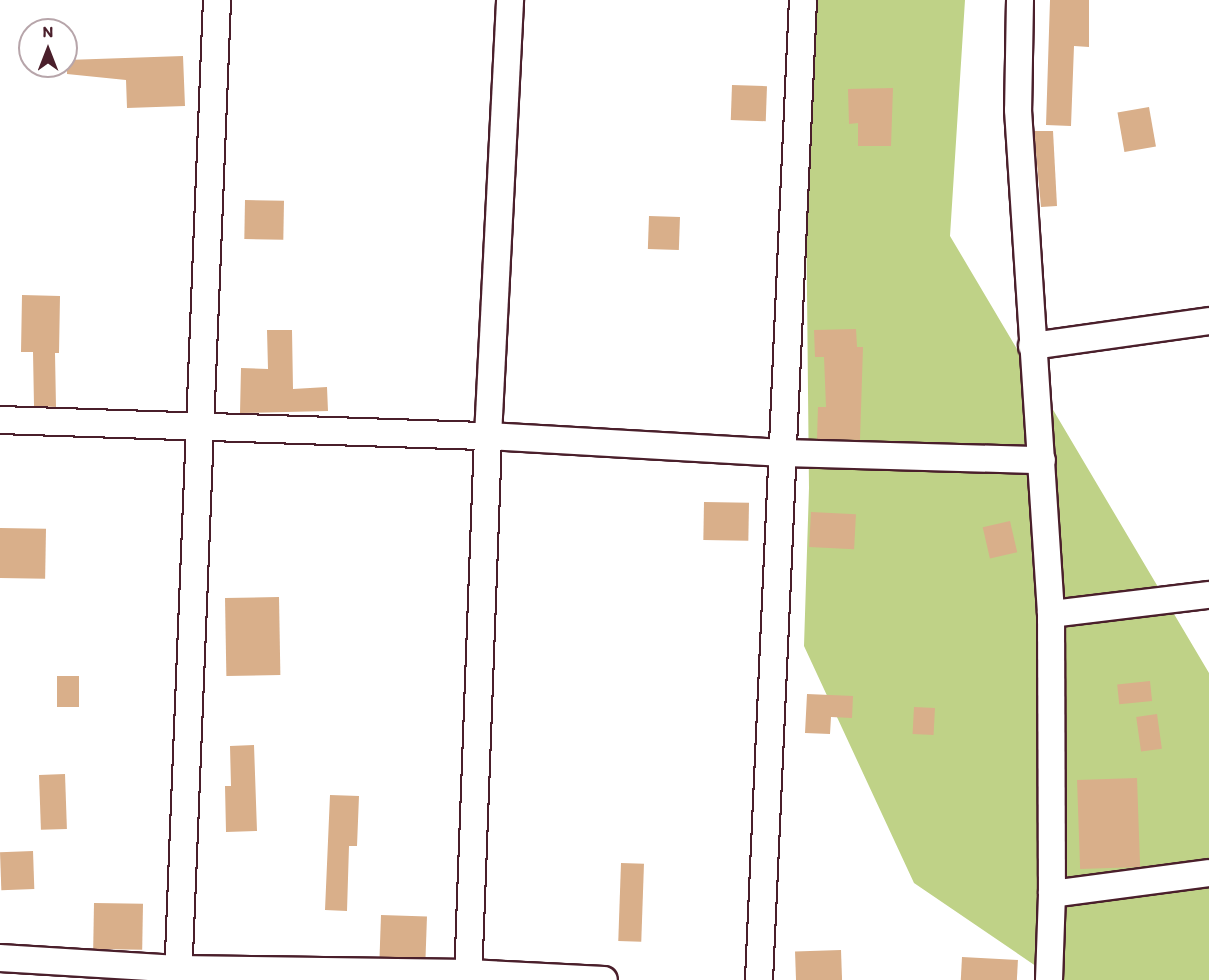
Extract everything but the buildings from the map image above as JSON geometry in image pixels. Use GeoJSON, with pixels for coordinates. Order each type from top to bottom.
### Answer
{"type":"FeatureCollection","features":[{"type":"Feature","properties":{"kind":"street"},"geometry":{"type":"LineString","coordinates":[[178,974],[216,0]]}},
{"type":"Feature","properties":{"kind":"street"},"geometry":{"type":"LineString","coordinates":[[469,977],[488,436],[510,0]]}},
{"type":"Feature","properties":{"kind":"street"},"geometry":{"type":"LineString","coordinates":[[759,980],[803,0]]}},
{"type":"Feature","properties":{"kind":"street"},"geometry":{"type":"LineString","coordinates":[[1020,0],[1018,110],[1051,614],[1052,894],[1049,980]]}},
{"type":"Feature","properties":{"kind":"street"},"geometry":{"type":"LineString","coordinates":[[1032,346],[1209,321]]}},
{"type":"Feature","properties":{"kind":"street"},"geometry":{"type":"LineString","coordinates":[[0,420],[488,436],[784,453],[1042,460]]}},
{"type":"Feature","properties":{"kind":"street"},"geometry":{"type":"LineString","coordinates":[[1051,614],[1209,595]]}},
{"type":"Feature","properties":{"kind":"street"},"geometry":{"type":"LineString","coordinates":[[1052,894],[1209,873]]}},
{"type":"Feature","properties":{"kind":"street"},"geometry":{"type":"LineString","coordinates":[[0,958],[178,974],[604,980]]}},
{"type":"Feature","properties":{"kind":"green space"},"geometry":{"type":"Polygon","coordinates":[[[804,0],[965,0],[950,236],[1209,673],[1209,980],[1049,980],[1049,975],[914,883],[804,646],[809,488],[804,0]]]}}]}
